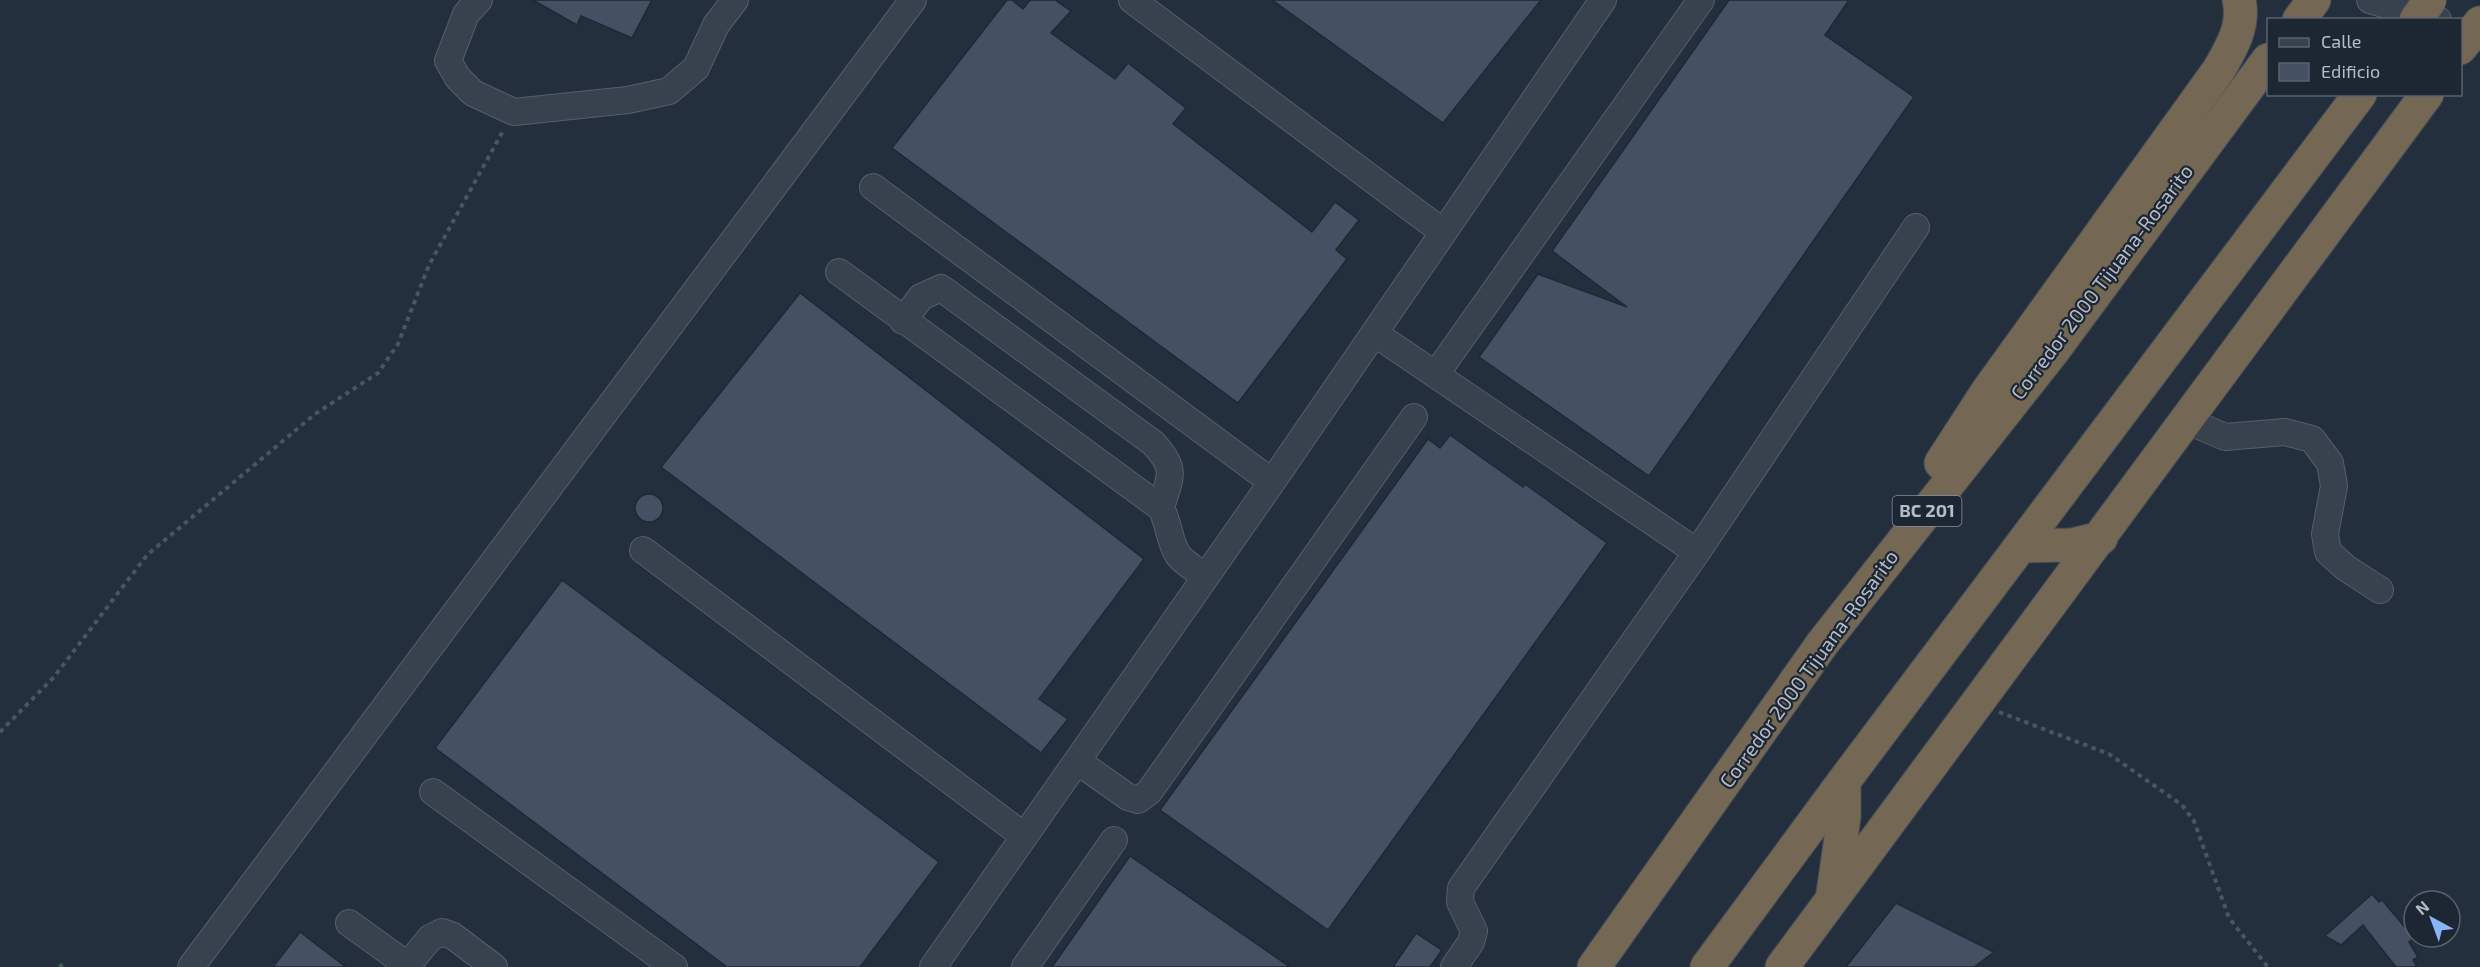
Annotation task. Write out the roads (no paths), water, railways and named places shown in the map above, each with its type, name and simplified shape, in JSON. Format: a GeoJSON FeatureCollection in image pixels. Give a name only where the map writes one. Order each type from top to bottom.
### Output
{"type":"FeatureCollection","features":[{"type":"Feature","properties":{"kind":"highway"},"geometry":{"type":"LineString","coordinates":[[1822,644],[1988,392],[2218,71],[2234,42],[2242,12],[2239,0]]}},
{"type":"Feature","properties":{"kind":"highway"},"geometry":{"type":"LineString","coordinates":[[2300,18],[2314,0]]}},
{"type":"Feature","properties":{"kind":"highway"},"geometry":{"type":"LineString","coordinates":[[2417,18],[2430,0]]}},
{"type":"Feature","properties":{"kind":"highway","name":"Corredor 2000 Tijuana-Rosarito"},"geometry":{"type":"LineString","coordinates":[[1594,967],[1822,644],[2053,351],[2267,61]]}},
{"type":"Feature","properties":{"kind":"highway"},"geometry":{"type":"LineString","coordinates":[[1707,967],[1844,780],[2358,96]]}},
{"type":"Feature","properties":{"kind":"highway"},"geometry":{"type":"LineString","coordinates":[[1782,967],[2188,421],[2426,96]]}},
{"type":"Feature","properties":{"kind":"highway"},"geometry":{"type":"LineString","coordinates":[[2021,546],[2072,544],[2101,538]]}},
{"type":"Feature","properties":{"kind":"highway"},"geometry":{"type":"LineString","coordinates":[[1832,898],[1843,826],[1844,780]]}},
{"type":"Feature","properties":{"kind":"street"},"geometry":{"type":"LineString","coordinates":[[479,0],[466,14],[448,61],[458,78],[473,93],[514,112],[628,100],[669,91],[696,68],[716,25],[735,0]]}},
{"type":"Feature","properties":{"kind":"street"},"geometry":{"type":"LineString","coordinates":[[191,967],[914,0]]}},
{"type":"Feature","properties":{"kind":"street"},"geometry":{"type":"LineString","coordinates":[[1132,0],[1443,232]]}},
{"type":"Feature","properties":{"kind":"street"},"geometry":{"type":"LineString","coordinates":[[933,967],[1272,482],[1603,0]]}},
{"type":"Feature","properties":{"kind":"street"},"geometry":{"type":"LineString","coordinates":[[1436,374],[1701,0]]}},
{"type":"Feature","properties":{"kind":"street"},"geometry":{"type":"LineString","coordinates":[[2370,0],[2431,18]]}},
{"type":"Feature","properties":{"kind":"street"},"geometry":{"type":"LineString","coordinates":[[873,187],[1272,482]]}},
{"type":"Feature","properties":{"kind":"street"},"geometry":{"type":"LineString","coordinates":[[1454,967],[1471,942],[1474,931],[1460,902],[1461,888],[1697,552],[1916,227]]}},
{"type":"Feature","properties":{"kind":"street"},"geometry":{"type":"LineString","coordinates":[[839,272],[1161,508],[1169,524],[1171,541],[1179,556],[1205,577]]}},
{"type":"Feature","properties":{"kind":"street"},"geometry":{"type":"LineString","coordinates":[[903,321],[921,297],[941,288],[976,312],[1160,451],[1168,460],[1171,474],[1161,508]]}},
{"type":"Feature","properties":{"kind":"street"},"geometry":{"type":"LineString","coordinates":[[1374,333],[1697,552]]}},
{"type":"Feature","properties":{"kind":"street"},"geometry":{"type":"LineString","coordinates":[[1077,761],[1128,797],[1138,800],[1149,792],[1414,417]]}},
{"type":"Feature","properties":{"kind":"street"},"geometry":{"type":"LineString","coordinates":[[2188,421],[2225,437],[2285,432],[2312,439],[2330,463],[2334,486],[2325,534],[2328,552],[2346,568],[2380,590]]}},
{"type":"Feature","properties":{"kind":"street"},"geometry":{"type":"LineString","coordinates":[[643,550],[1024,836]]}},
{"type":"Feature","properties":{"kind":"street"},"geometry":{"type":"LineString","coordinates":[[433,792],[669,966]]}},
{"type":"Feature","properties":{"kind":"street"},"geometry":{"type":"LineString","coordinates":[[1025,967],[1114,840]]}},
{"type":"Feature","properties":{"kind":"street"},"geometry":{"type":"LineString","coordinates":[[349,923],[409,966],[430,938],[442,932],[453,936],[494,967]]}}]}
